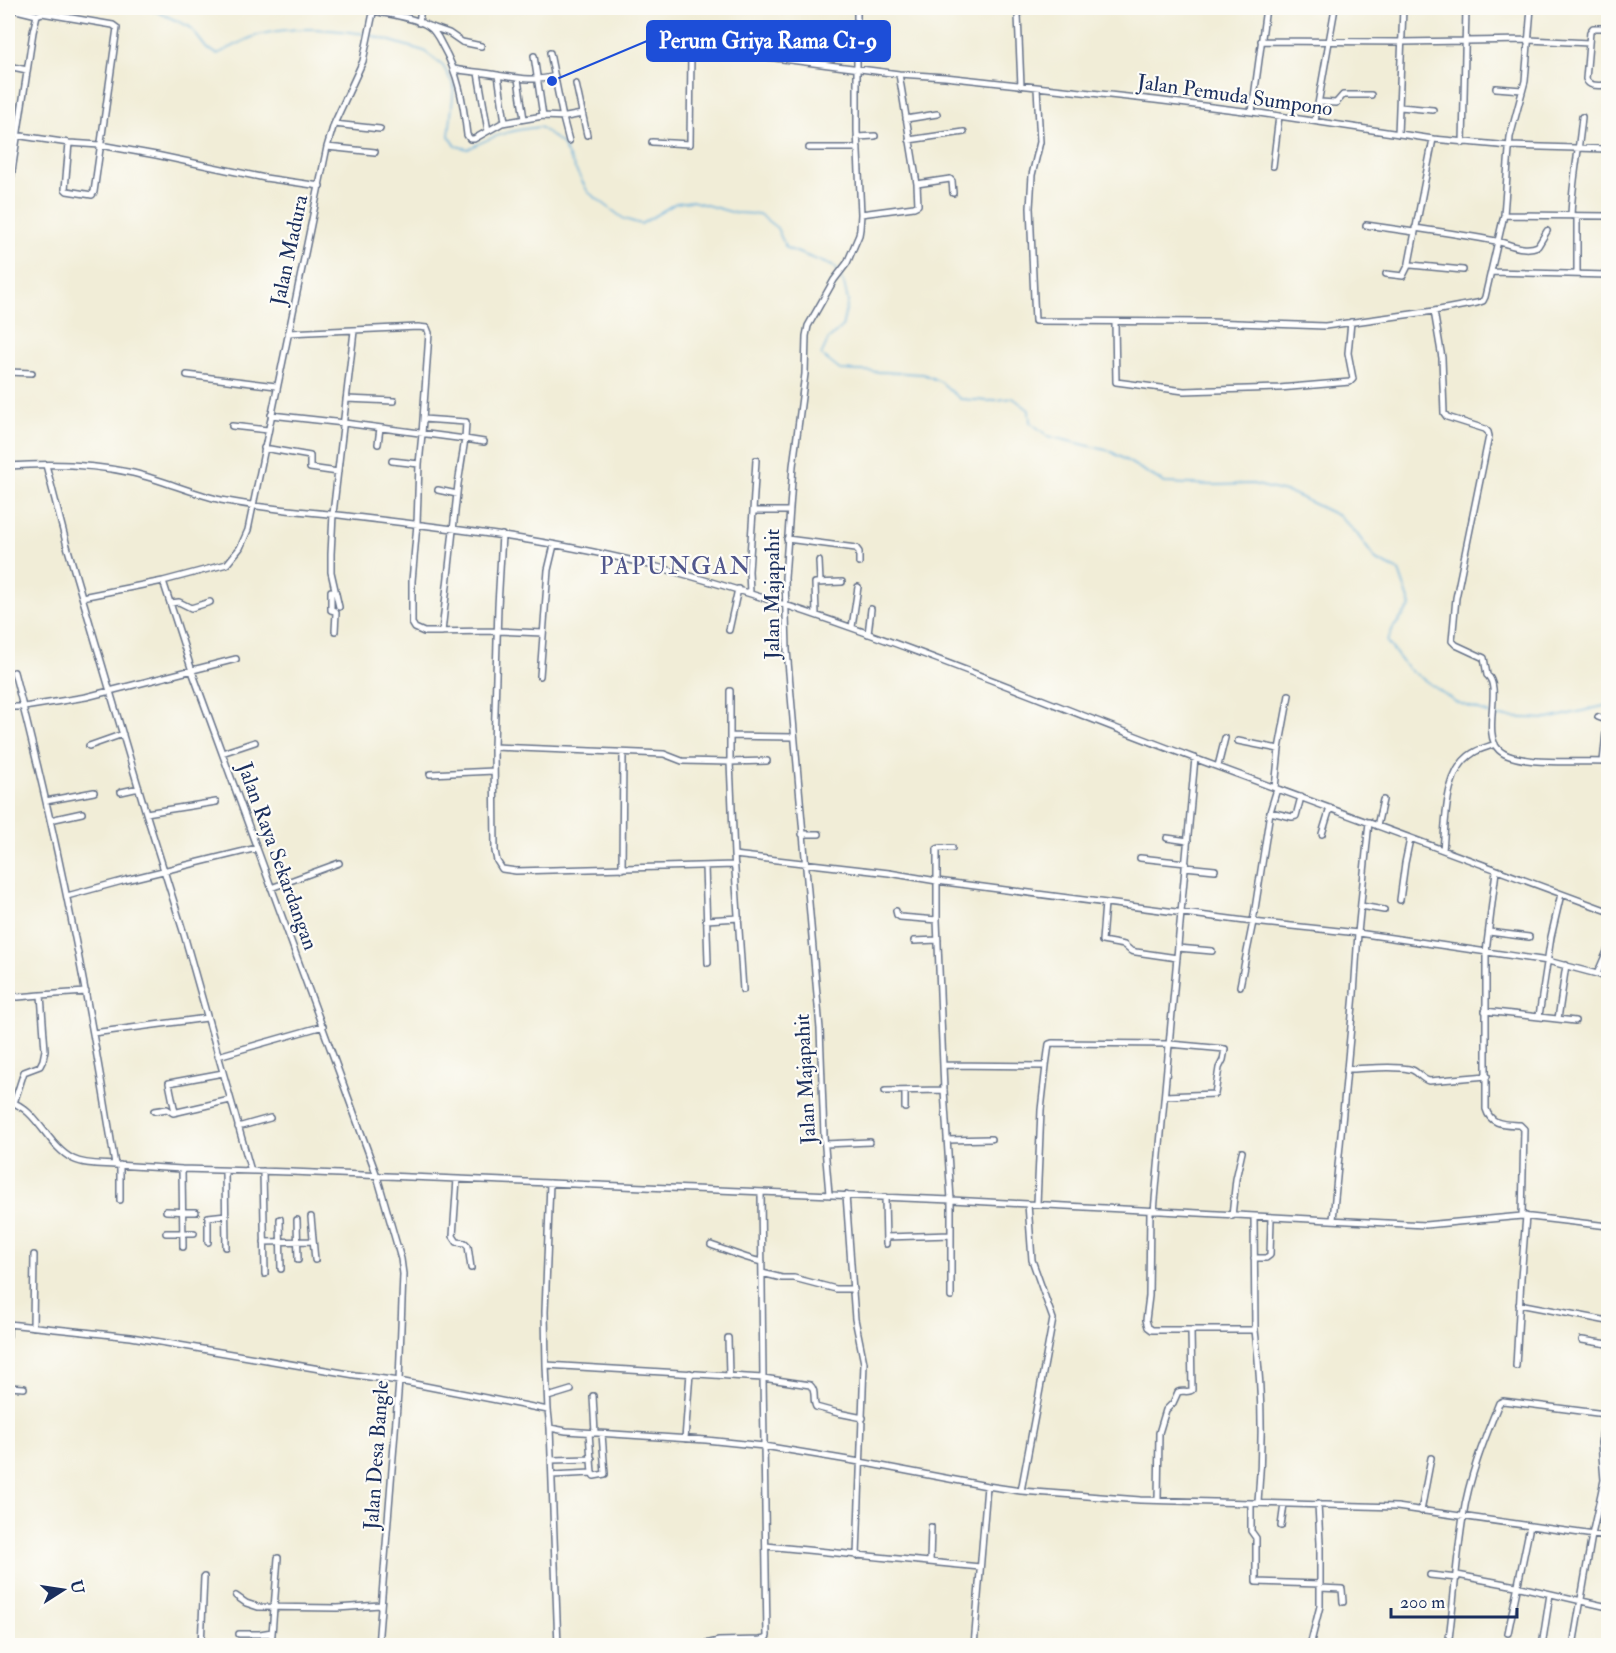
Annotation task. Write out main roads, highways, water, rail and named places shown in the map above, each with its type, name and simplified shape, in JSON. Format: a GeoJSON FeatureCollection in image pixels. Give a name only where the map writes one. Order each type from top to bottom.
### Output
{"type":"FeatureCollection","features":[{"type":"Feature","properties":{"kind":"waterway"},"geometry":{"type":"LineString","coordinates":[[149,8],[190,27],[207,49],[217,54],[255,36],[282,30],[324,30],[366,34]]}},
{"type":"Feature","properties":{"kind":"waterway"},"geometry":{"type":"LineString","coordinates":[[370,35],[424,51],[443,66],[454,86],[449,136],[456,146],[468,149],[503,134],[540,127],[561,143],[588,192],[624,219],[641,224],[676,203],[692,201],[735,213],[759,214],[777,228],[786,248],[835,267],[838,272]]}},
{"type":"Feature","properties":{"kind":"waterway"},"geometry":{"type":"LineString","coordinates":[[840,276],[848,301],[842,327],[828,340],[821,355],[840,370],[923,374],[941,382],[960,399],[989,401],[1013,398],[1029,410],[1030,422],[1048,436],[1110,451],[1165,483],[1253,484],[1293,494],[1341,517],[1376,560],[1399,571],[1411,606],[1393,628],[1387,642],[1407,668],[1456,702],[1490,714]]}},
{"type":"Feature","properties":{"kind":"waterway"},"geometry":{"type":"LineString","coordinates":[[1495,716],[1548,719],[1608,705]]}},
{"type":"Feature","properties":{"kind":"place","name":"Perum Griya Rama C1-9"},"geometry":{"type":"Point","coordinates":[552,81]}},
{"type":"Feature","properties":{"kind":"district","name":"PAPUNGAN"},"geometry":{"type":"Point","coordinates":[676,566]}}]}
